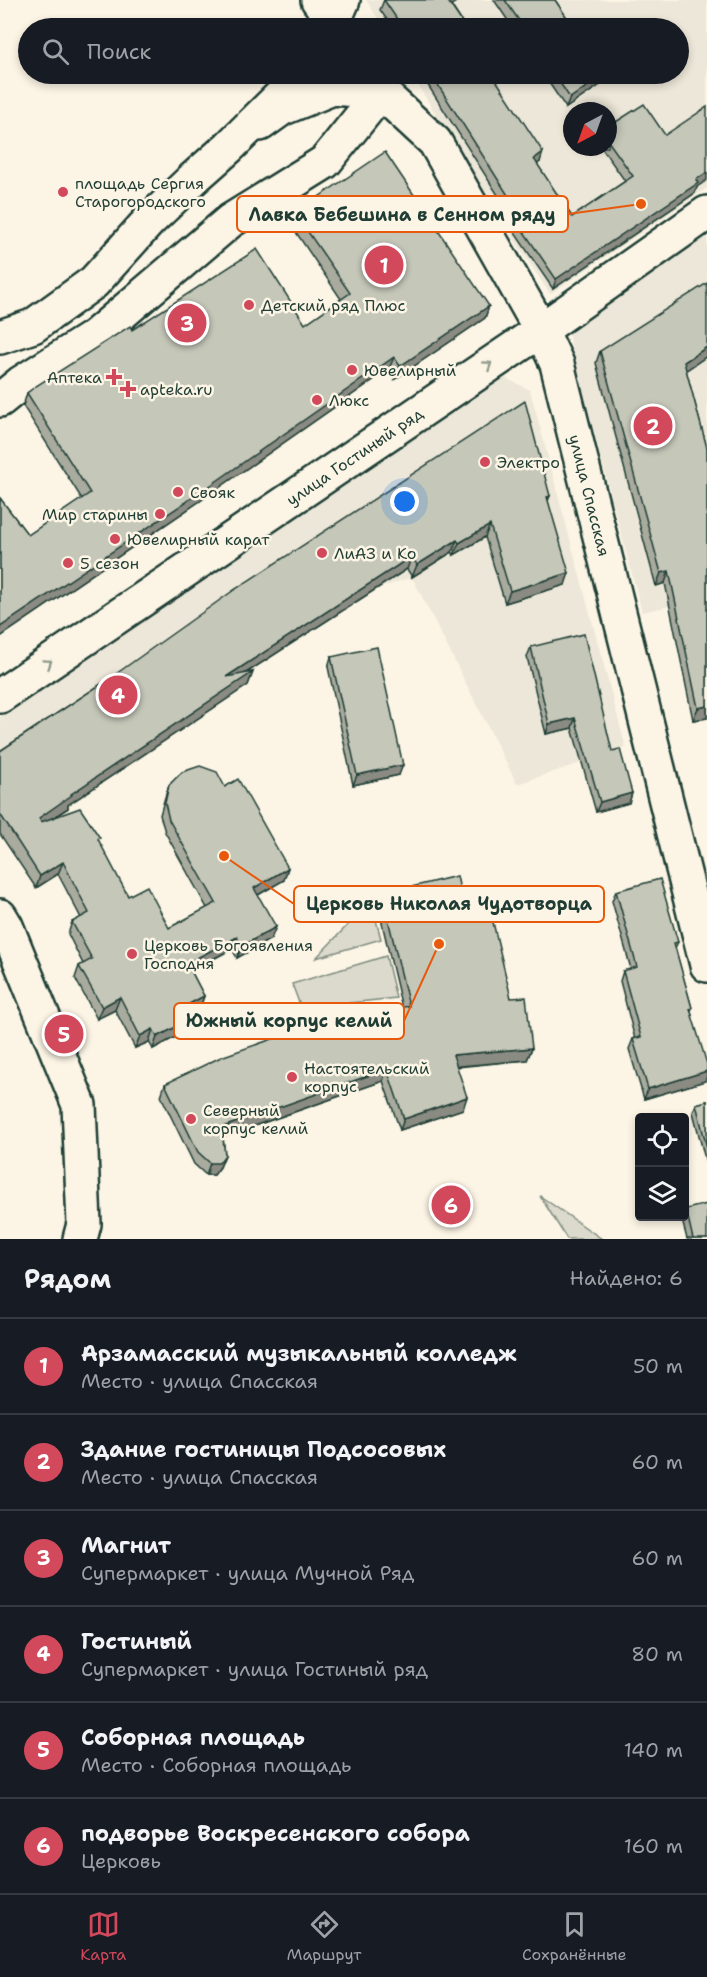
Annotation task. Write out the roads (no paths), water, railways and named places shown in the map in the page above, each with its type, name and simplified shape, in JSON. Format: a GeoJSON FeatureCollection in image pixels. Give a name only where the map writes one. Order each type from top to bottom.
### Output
{"type":"FeatureCollection","features":[{"type":"Feature","properties":{"kind":"street"},"geometry":{"type":"LineString","coordinates":[[0,337],[33,326],[94,282],[194,177],[229,147],[293,84]]}},
{"type":"Feature","properties":{"kind":"street"},"geometry":{"type":"LineString","coordinates":[[229,147],[281,109],[333,88],[367,84]]}},
{"type":"Feature","properties":{"kind":"street"},"geometry":{"type":"LineString","coordinates":[[0,400],[21,383],[95,336],[230,221],[325,162],[374,84]]}},
{"type":"Feature","properties":{"kind":"street","name":"улица Спасская"},"geometry":{"type":"LineString","coordinates":[[376,84],[435,142],[541,330],[557,364],[707,965]]}},
{"type":"Feature","properties":{"kind":"street","name":"улица Гостиный ряд"},"geometry":{"type":"LineString","coordinates":[[0,696],[541,330],[707,213]]}},
{"type":"Feature","properties":{"kind":"street"},"geometry":{"type":"LineString","coordinates":[[0,916],[79,1105],[84,1224],[80,1239]]}},
{"type":"Feature","properties":{"kind":"place","name":"площадь Сергия Старогородского"},"geometry":{"type":"Point","coordinates":[63,192]}},
{"type":"Feature","properties":{"kind":"place","name":"Лавка Бебешина в Сенном ряду"},"geometry":{"type":"Point","coordinates":[641,204]}},
{"type":"Feature","properties":{"kind":"place","name":"Арзамасский музыкальный колледж"},"geometry":{"type":"Point","coordinates":[384,265]}},
{"type":"Feature","properties":{"kind":"place","name":"Детский ряд Плюс"},"geometry":{"type":"Point","coordinates":[249,305]}},
{"type":"Feature","properties":{"kind":"place","name":"Магнит"},"geometry":{"type":"Point","coordinates":[187,323]}},
{"type":"Feature","properties":{"kind":"place","name":"Ювелирный"},"geometry":{"type":"Point","coordinates":[352,370]}},
{"type":"Feature","properties":{"kind":"place","name":"Аптека"},"geometry":{"type":"Point","coordinates":[114,377]}},
{"type":"Feature","properties":{"kind":"place","name":"apteka.ru"},"geometry":{"type":"Point","coordinates":[128,389]}},
{"type":"Feature","properties":{"kind":"place","name":"Люкс"},"geometry":{"type":"Point","coordinates":[317,400]}},
{"type":"Feature","properties":{"kind":"place","name":"Здание гостиницы Подсосовых"},"geometry":{"type":"Point","coordinates":[653,426]}},
{"type":"Feature","properties":{"kind":"place","name":"Электро"},"geometry":{"type":"Point","coordinates":[485,462]}},
{"type":"Feature","properties":{"kind":"place","name":"Свояк"},"geometry":{"type":"Point","coordinates":[178,492]}},
{"type":"Feature","properties":{"kind":"place","name":"Мир старины"},"geometry":{"type":"Point","coordinates":[160,514]}},
{"type":"Feature","properties":{"kind":"place","name":"Ювелирный карат"},"geometry":{"type":"Point","coordinates":[115,539]}},
{"type":"Feature","properties":{"kind":"place","name":"ЛиАЗ и Ко"},"geometry":{"type":"Point","coordinates":[322,553]}},
{"type":"Feature","properties":{"kind":"place","name":"5 сезон"},"geometry":{"type":"Point","coordinates":[68,563]}},
{"type":"Feature","properties":{"kind":"place","name":"Гостиный"},"geometry":{"type":"Point","coordinates":[118,695]}},
{"type":"Feature","properties":{"kind":"place","name":"Церковь Николая Чудотворца"},"geometry":{"type":"Point","coordinates":[224,856]}},
{"type":"Feature","properties":{"kind":"place","name":"Южный корпус келий"},"geometry":{"type":"Point","coordinates":[439,944]}},
{"type":"Feature","properties":{"kind":"place","name":"Церковь Богоявления Господня"},"geometry":{"type":"Point","coordinates":[132,954]}},
{"type":"Feature","properties":{"kind":"place","name":"Соборная площадь"},"geometry":{"type":"Point","coordinates":[64,1034]}},
{"type":"Feature","properties":{"kind":"place","name":"Настоятельский корпус"},"geometry":{"type":"Point","coordinates":[292,1077]}},
{"type":"Feature","properties":{"kind":"place","name":"Северный корпус келий"},"geometry":{"type":"Point","coordinates":[191,1119]}},
{"type":"Feature","properties":{"kind":"place","name":"подворье Воскресенского собора"},"geometry":{"type":"Point","coordinates":[451,1205]}}]}
